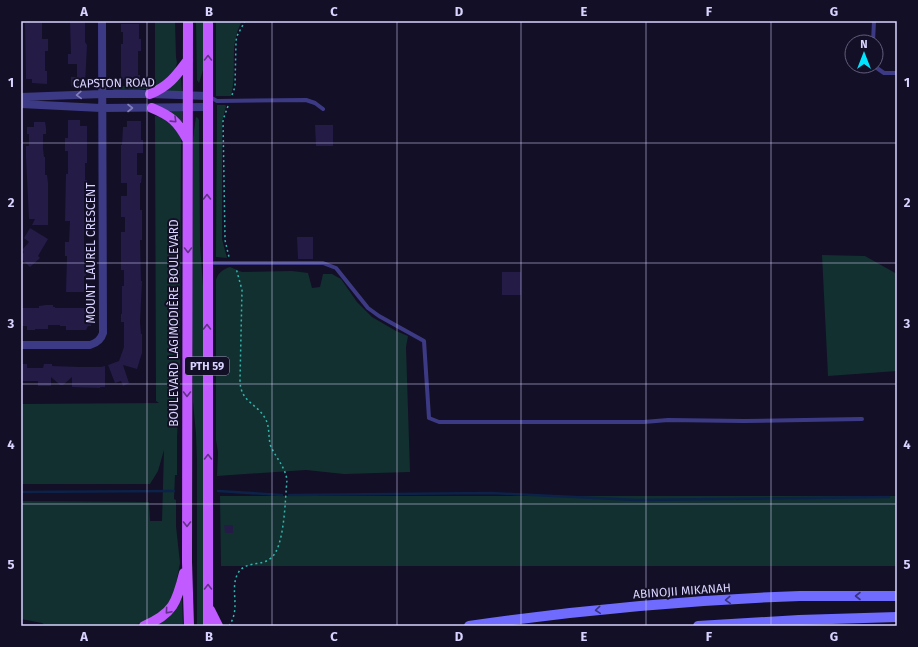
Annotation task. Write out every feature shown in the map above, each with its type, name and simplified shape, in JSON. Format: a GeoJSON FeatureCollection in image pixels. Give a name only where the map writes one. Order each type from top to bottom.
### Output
{"type":"FeatureCollection","features":[{"type":"Feature","properties":{"kind":"main road","name":"BOULEVARD LAGIMODIÈRE BOULEVARD"},"geometry":{"type":"LineString","coordinates":[[188,21],[187,562],[189,626]]}},
{"type":"Feature","properties":{"kind":"main road","name":"PTH 59"},"geometry":{"type":"LineString","coordinates":[[208,21],[212,98],[208,107],[208,626]]}},
{"type":"Feature","properties":{"kind":"main road"},"geometry":{"type":"LineString","coordinates":[[150,94],[167,85],[174,79],[188,60]]}},
{"type":"Feature","properties":{"kind":"main road"},"geometry":{"type":"LineString","coordinates":[[152,108],[167,114],[176,121],[188,140]]}},
{"type":"Feature","properties":{"kind":"main road"},"geometry":{"type":"LineString","coordinates":[[144,626],[167,614],[175,603],[187,562]]}},
{"type":"Feature","properties":{"kind":"main road"},"geometry":{"type":"LineString","coordinates":[[208,604],[218,626]]}},
{"type":"Feature","properties":{"kind":"street"},"geometry":{"type":"LineString","coordinates":[[101,108],[102,21]]}},
{"type":"Feature","properties":{"kind":"street","name":"CAPSTON ROAD"},"geometry":{"type":"LineString","coordinates":[[21,97],[150,94],[188,95],[212,98]]}},
{"type":"Feature","properties":{"kind":"street","name":"CAPSTON ROAD"},"geometry":{"type":"LineString","coordinates":[[21,104],[101,108],[208,107]]}},
{"type":"Feature","properties":{"kind":"street","name":"MOUNT LAUREL CRESCENT"},"geometry":{"type":"LineString","coordinates":[[21,345],[97,344],[103,333],[101,108]]}},
{"type":"Feature","properties":{"kind":"street","name":"ABINOJII MIKANAH"},"geometry":{"type":"LineString","coordinates":[[469,626],[588,611],[686,603],[800,596],[897,596]]}},
{"type":"Feature","properties":{"kind":"street"},"geometry":{"type":"LineString","coordinates":[[698,626],[799,620],[896,618]]}},
{"type":"Feature","properties":{"kind":"lane"},"geometry":{"type":"LineString","coordinates":[[873,34],[874,21]]}},
{"type":"Feature","properties":{"kind":"lane"},"geometry":{"type":"LineString","coordinates":[[884,73],[897,73]]}},
{"type":"Feature","properties":{"kind":"lane"},"geometry":{"type":"LineString","coordinates":[[212,98],[306,100],[315,103],[323,109]]}},
{"type":"Feature","properties":{"kind":"lane"},"geometry":{"type":"LineString","coordinates":[[207,263],[323,263],[336,268],[368,308],[379,316],[424,341],[429,418],[440,422],[644,422],[668,420],[744,421],[862,419]]}},
{"type":"Feature","properties":{"kind":"path"},"geometry":{"type":"LineString","coordinates":[[229,626],[234,616],[235,585],[237,576],[246,566],[265,561],[275,554],[281,537],[286,486]]}},
{"type":"Feature","properties":{"kind":"green space"},"geometry":{"type":"Polygon","coordinates":[[[155,21],[175,21],[177,63],[175,69],[161,84],[151,88],[139,90],[114,90],[108,86],[155,86],[155,21]]]}},
{"type":"Feature","properties":{"kind":"green space"},"geometry":{"type":"Polygon","coordinates":[[[196,21],[203,21],[203,70],[199,83],[197,80],[196,21]]]}},
{"type":"Feature","properties":{"kind":"green space"},"geometry":{"type":"Polygon","coordinates":[[[216,21],[242,21],[235,40],[234,77],[231,96],[216,96],[216,21]]]}},
{"type":"Feature","properties":{"kind":"green space"},"geometry":{"type":"Polygon","coordinates":[[[181,77],[182,91],[164,91],[181,77]]]}},
{"type":"Feature","properties":{"kind":"green space"},"geometry":{"type":"Polygon","coordinates":[[[217,105],[226,106],[222,123],[222,239],[227,258],[216,257],[217,105]]]}},
{"type":"Feature","properties":{"kind":"green space"},"geometry":{"type":"Polygon","coordinates":[[[182,111],[182,123],[170,112],[182,111]]]}},
{"type":"Feature","properties":{"kind":"green space"},"geometry":{"type":"Polygon","coordinates":[[[155,116],[163,118],[171,124],[177,130],[181,138],[180,380],[177,475],[175,475],[174,499],[176,500],[176,526],[180,563],[174,595],[162,613],[144,622],[131,626],[46,626],[42,623],[21,619],[21,501],[149,502],[150,521],[162,521],[164,450],[158,471],[150,484],[21,484],[21,404],[159,403],[156,401],[155,116]]]}},
{"type":"Feature","properties":{"kind":"green space"},"geometry":{"type":"Polygon","coordinates":[[[196,117],[199,120],[200,245],[204,299],[203,626],[197,626],[197,460],[193,402],[193,138],[196,117]]]}},
{"type":"Feature","properties":{"kind":"green space"},"geometry":{"type":"Polygon","coordinates":[[[822,255],[865,256],[897,274],[897,371],[828,376],[822,255]]]}},
{"type":"Feature","properties":{"kind":"green space"},"geometry":{"type":"Polygon","coordinates":[[[230,267],[242,272],[292,271],[308,273],[312,288],[320,287],[323,274],[332,274],[341,279],[357,302],[372,317],[408,336],[406,347],[410,472],[344,474],[306,470],[217,476],[216,280],[221,272],[230,267]]]}},
{"type":"Feature","properties":{"kind":"green space"},"geometry":{"type":"Polygon","coordinates":[[[220,496],[897,496],[897,566],[221,566],[220,496]]]}},
{"type":"Feature","properties":{"kind":"green space"},"geometry":{"type":"Polygon","coordinates":[[[182,598],[183,626],[153,626],[180,600],[182,598]]]}},
{"type":"Feature","properties":{"kind":"building"},"geometry":{"type":"Polygon","coordinates":[[[70,22],[85,22],[85,42],[87,45],[85,85],[71,86],[71,77],[77,77],[77,64],[68,64],[68,54],[71,54],[70,22]]]}},
{"type":"Feature","properties":{"kind":"building"},"geometry":{"type":"Polygon","coordinates":[[[25,23],[42,23],[42,39],[48,39],[48,51],[45,51],[45,71],[47,71],[47,84],[32,83],[32,79],[26,79],[25,23]]]}},
{"type":"Feature","properties":{"kind":"building"},"geometry":{"type":"Polygon","coordinates":[[[121,24],[139,24],[141,51],[138,51],[138,75],[140,75],[140,84],[126,84],[125,79],[121,79],[121,44],[123,44],[123,32],[121,32],[121,24]]]}},
{"type":"Feature","properties":{"kind":"building"},"geometry":{"type":"Polygon","coordinates":[[[68,120],[80,120],[80,126],[87,126],[87,163],[85,163],[85,180],[87,180],[87,198],[84,198],[84,212],[87,213],[87,233],[84,233],[84,249],[87,249],[88,273],[84,277],[84,285],[87,285],[87,292],[66,292],[67,256],[65,256],[65,242],[69,242],[70,221],[65,221],[68,151],[65,151],[65,138],[68,138],[68,120]]]}},
{"type":"Feature","properties":{"kind":"building"},"geometry":{"type":"Polygon","coordinates":[[[127,121],[141,121],[141,140],[143,140],[143,153],[137,153],[137,175],[142,175],[140,183],[140,210],[142,210],[142,240],[140,240],[142,281],[140,322],[142,334],[142,353],[137,369],[123,365],[129,383],[123,386],[121,381],[115,383],[108,365],[119,361],[124,347],[124,322],[121,322],[124,270],[121,270],[121,232],[125,232],[125,217],[121,217],[121,196],[127,196],[127,183],[121,183],[121,145],[123,127],[127,127],[127,121]]]}},
{"type":"Feature","properties":{"kind":"building"},"geometry":{"type":"Polygon","coordinates":[[[34,122],[45,122],[46,128],[46,134],[43,134],[43,148],[45,157],[45,175],[47,175],[48,183],[48,225],[32,225],[35,219],[29,219],[26,146],[29,146],[29,134],[27,134],[27,127],[34,127],[34,122]]]}},
{"type":"Feature","properties":{"kind":"building"},"geometry":{"type":"Polygon","coordinates":[[[315,125],[333,125],[333,146],[316,146],[315,125]]]}},
{"type":"Feature","properties":{"kind":"building"},"geometry":{"type":"Polygon","coordinates":[[[30,228],[48,239],[38,256],[40,258],[30,267],[21,259],[21,255],[24,252],[22,250],[29,242],[24,238],[30,228]]]}},
{"type":"Feature","properties":{"kind":"building"},"geometry":{"type":"Polygon","coordinates":[[[297,237],[313,237],[313,259],[298,259],[297,237]]]}},
{"type":"Feature","properties":{"kind":"building"},"geometry":{"type":"Polygon","coordinates":[[[502,272],[521,272],[521,295],[502,295],[502,272]]]}},
{"type":"Feature","properties":{"kind":"building"},"geometry":{"type":"Polygon","coordinates":[[[53,305],[55,308],[91,308],[91,326],[88,326],[86,330],[66,330],[66,326],[48,325],[48,329],[27,330],[27,326],[21,326],[21,308],[39,308],[39,306],[53,305]]]}},
{"type":"Feature","properties":{"kind":"building"},"geometry":{"type":"Polygon","coordinates":[[[21,364],[27,364],[27,368],[43,368],[44,364],[52,364],[52,366],[80,367],[105,366],[105,387],[72,387],[72,377],[63,385],[60,385],[51,377],[51,386],[38,386],[38,381],[21,381],[21,364]]]}},
{"type":"Feature","properties":{"kind":"building"},"geometry":{"type":"Polygon","coordinates":[[[224,525],[233,525],[233,533],[225,533],[224,525]]]}},
{"type":"Feature","properties":{"kind":"waterway"},"geometry":{"type":"LineString","coordinates":[[21,492],[174,491]]}},
{"type":"Feature","properties":{"kind":"waterway"},"geometry":{"type":"LineString","coordinates":[[218,491],[282,495]]}},
{"type":"Feature","properties":{"kind":"waterway"},"geometry":{"type":"LineString","coordinates":[[289,495],[491,493],[636,500],[889,497]]}}]}
